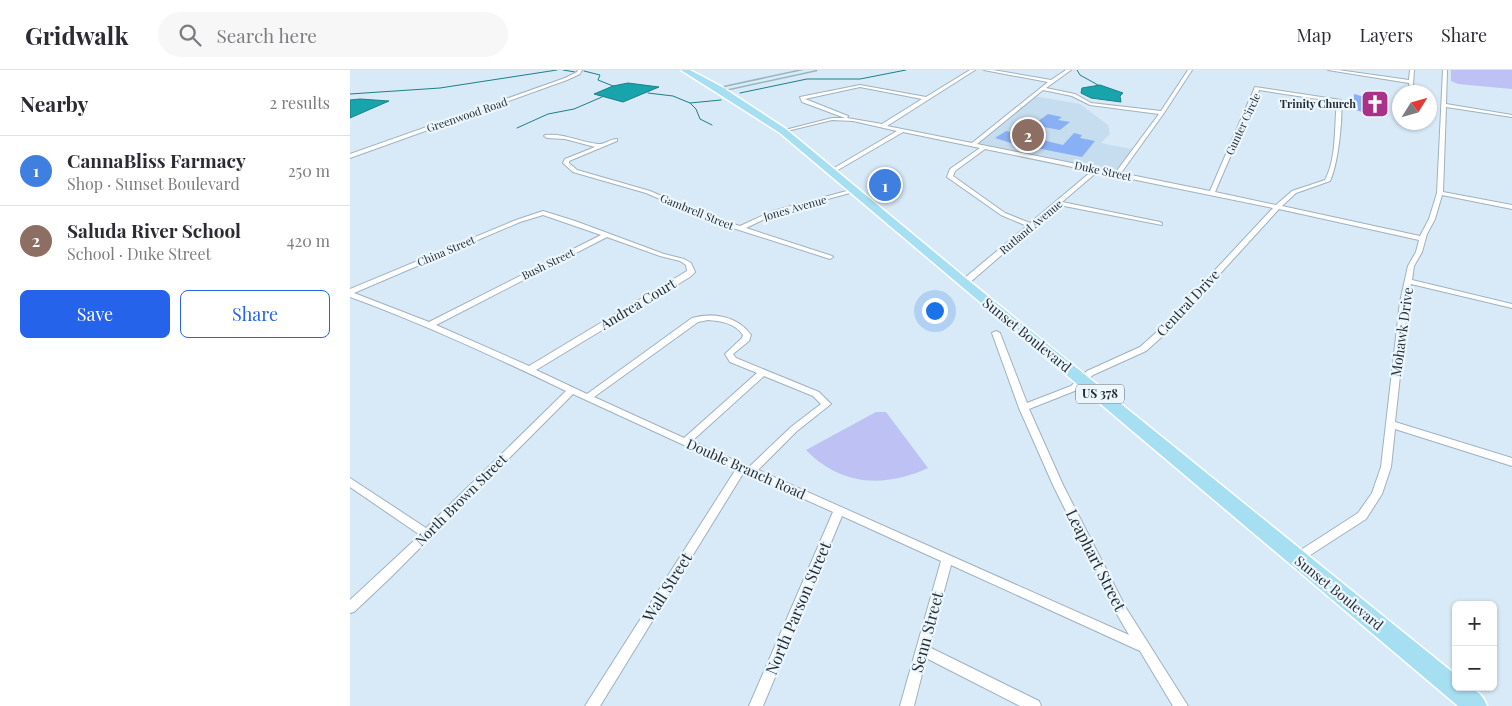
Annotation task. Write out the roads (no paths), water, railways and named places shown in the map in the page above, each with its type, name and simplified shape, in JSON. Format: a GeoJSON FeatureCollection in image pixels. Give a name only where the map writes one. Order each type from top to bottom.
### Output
{"type":"FeatureCollection","features":[{"type":"Feature","properties":{"kind":"main road","name":"Sunset Boulevard"},"geometry":{"type":"LineString","coordinates":[[687,70],[783,131],[854,192],[1476,706]]}},
{"type":"Feature","properties":{"kind":"street","name":"Greenwood Road"},"geometry":{"type":"LineString","coordinates":[[350,156],[566,80],[579,74],[580,70]]}},
{"type":"Feature","properties":{"kind":"street"},"geometry":{"type":"LineString","coordinates":[[717,88],[802,70]]}},
{"type":"Feature","properties":{"kind":"street"},"geometry":{"type":"LineString","coordinates":[[717,88],[813,70]]}},
{"type":"Feature","properties":{"kind":"street"},"geometry":{"type":"LineString","coordinates":[[986,70],[1052,81]]}},
{"type":"Feature","properties":{"kind":"street"},"geometry":{"type":"LineString","coordinates":[[974,144],[1052,81],[1069,70]]}},
{"type":"Feature","properties":{"kind":"street"},"geometry":{"type":"LineString","coordinates":[[1094,70],[1106,70]]}},
{"type":"Feature","properties":{"kind":"street"},"geometry":{"type":"LineString","coordinates":[[1118,174],[1190,70]]}},
{"type":"Feature","properties":{"kind":"street"},"geometry":{"type":"LineString","coordinates":[[1330,70],[1362,72],[1411,83],[1412,70]]}},
{"type":"Feature","properties":{"kind":"street","name":"Mohawk Drive"},"geometry":{"type":"LineString","coordinates":[[1297,558],[1362,516],[1370,507],[1377,494],[1386,467],[1404,302],[1411,266],[1435,212],[1440,193],[1445,70]]}},
{"type":"Feature","properties":{"kind":"street"},"geometry":{"type":"LineString","coordinates":[[883,126],[970,72]]}},
{"type":"Feature","properties":{"kind":"street"},"geometry":{"type":"LineString","coordinates":[[852,120],[804,102],[802,98],[860,86],[927,99]]}},
{"type":"Feature","properties":{"kind":"street","name":"Gunter Circle"},"geometry":{"type":"LineString","coordinates":[[1212,194],[1257,88],[1338,101],[1336,141],[1330,177],[1322,183],[1294,192],[1284,200],[1279,208]]}},
{"type":"Feature","properties":{"kind":"street"},"geometry":{"type":"LineString","coordinates":[[1043,89],[1073,95],[1090,104],[1162,113]]}},
{"type":"Feature","properties":{"kind":"street"},"geometry":{"type":"LineString","coordinates":[[1444,105],[1512,116]]}},
{"type":"Feature","properties":{"kind":"street","name":"Duke Street"},"geometry":{"type":"LineString","coordinates":[[783,131],[832,119],[852,120],[1408,234],[1423,239]]}},
{"type":"Feature","properties":{"kind":"street"},"geometry":{"type":"LineString","coordinates":[[832,172],[902,130]]}},
{"type":"Feature","properties":{"kind":"street"},"geometry":{"type":"LineString","coordinates":[[547,136],[565,137],[600,146],[615,140]]}},
{"type":"Feature","properties":{"kind":"street","name":"Gambrell Street"},"geometry":{"type":"LineString","coordinates":[[600,146],[566,162],[575,171],[648,192],[697,214],[830,257]]}},
{"type":"Feature","properties":{"kind":"street"},"geometry":{"type":"LineString","coordinates":[[984,146],[952,170],[950,176],[1003,214],[1032,226]]}},
{"type":"Feature","properties":{"kind":"street","name":"Rutland Avenue"},"geometry":{"type":"LineString","coordinates":[[964,283],[1096,170]]}},
{"type":"Feature","properties":{"kind":"street","name":"Jones Avenue"},"geometry":{"type":"LineString","coordinates":[[739,229],[775,212],[854,192]]}},
{"type":"Feature","properties":{"kind":"street"},"geometry":{"type":"LineString","coordinates":[[1440,193],[1512,207]]}},
{"type":"Feature","properties":{"kind":"street"},"geometry":{"type":"LineString","coordinates":[[1059,203],[1160,224]]}},
{"type":"Feature","properties":{"kind":"street","name":"Central Drive"},"geometry":{"type":"LineString","coordinates":[[1082,380],[1090,373],[1143,349],[1162,332],[1279,208]]}},
{"type":"Feature","properties":{"kind":"street","name":"China Street"},"geometry":{"type":"LineString","coordinates":[[350,293],[518,221],[543,213],[607,234]]}},
{"type":"Feature","properties":{"kind":"street","name":"Bush Street"},"geometry":{"type":"LineString","coordinates":[[430,325],[607,234]]}},
{"type":"Feature","properties":{"kind":"street","name":"Andrea Court"},"geometry":{"type":"LineString","coordinates":[[529,370],[691,272],[689,264],[682,260],[662,256],[607,234]]}},
{"type":"Feature","properties":{"kind":"street"},"geometry":{"type":"LineString","coordinates":[[1409,281],[1512,306]]}},
{"type":"Feature","properties":{"kind":"street","name":"Double Branch Road"},"geometry":{"type":"LineString","coordinates":[[350,293],[430,325],[571,391],[1142,646]]}},
{"type":"Feature","properties":{"kind":"street"},"geometry":{"type":"LineString","coordinates":[[587,398],[701,317],[717,318],[745,331],[747,335],[746,339],[729,354],[733,360],[763,372],[685,442]]}},
{"type":"Feature","properties":{"kind":"street","name":"Leaphart Street"},"geometry":{"type":"LineString","coordinates":[[996,333],[1024,408],[1058,485],[1122,612],[1179,705]]}},
{"type":"Feature","properties":{"kind":"street","name":"Wall Street"},"geometry":{"type":"LineString","coordinates":[[592,706],[746,469],[827,404],[816,394],[763,372]]}},
{"type":"Feature","properties":{"kind":"street"},"geometry":{"type":"LineString","coordinates":[[1024,408],[1074,388],[1082,380]]}},
{"type":"Feature","properties":{"kind":"street","name":"North Brown Street"},"geometry":{"type":"LineString","coordinates":[[350,608],[571,391]]}},
{"type":"Feature","properties":{"kind":"street"},"geometry":{"type":"LineString","coordinates":[[1390,424],[1512,462]]}},
{"type":"Feature","properties":{"kind":"street"},"geometry":{"type":"LineString","coordinates":[[350,482],[427,534]]}},
{"type":"Feature","properties":{"kind":"street","name":"North Parson Street"},"geometry":{"type":"LineString","coordinates":[[756,706],[840,510]]}},
{"type":"Feature","properties":{"kind":"street","name":"Senn Street"},"geometry":{"type":"LineString","coordinates":[[907,706],[947,558]]}},
{"type":"Feature","properties":{"kind":"street"},"geometry":{"type":"LineString","coordinates":[[922,650],[1034,706]]}},
{"type":"Feature","properties":{"kind":"waterway"},"geometry":{"type":"LineString","coordinates":[[350,94],[440,88],[557,70]]}},
{"type":"Feature","properties":{"kind":"waterway"},"geometry":{"type":"LineString","coordinates":[[563,70],[575,72]]}},
{"type":"Feature","properties":{"kind":"waterway"},"geometry":{"type":"LineString","coordinates":[[740,93],[807,79],[860,79],[906,70]]}},
{"type":"Feature","properties":{"kind":"waterway"},"geometry":{"type":"LineString","coordinates":[[1077,70],[1080,75],[1098,85]]}},
{"type":"Feature","properties":{"kind":"waterway"},"geometry":{"type":"LineString","coordinates":[[584,71],[600,75],[598,80],[613,86]]}},
{"type":"Feature","properties":{"kind":"waterway"},"geometry":{"type":"LineString","coordinates":[[648,93],[673,96],[690,103]]}},
{"type":"Feature","properties":{"kind":"waterway"},"geometry":{"type":"LineString","coordinates":[[517,128],[548,114],[574,109],[602,97]]}},
{"type":"Feature","properties":{"kind":"waterway"},"geometry":{"type":"LineString","coordinates":[[690,103],[721,100]]}},
{"type":"Feature","properties":{"kind":"waterway"},"geometry":{"type":"LineString","coordinates":[[690,103],[696,109],[700,119],[712,125]]}},
{"type":"Feature","properties":{"kind":"place","name":"Trinity Church"},"geometry":{"type":"Point","coordinates":[1375,104]}},
{"type":"Feature","properties":{"kind":"place","name":"Saluda River School"},"geometry":{"type":"Point","coordinates":[1028,135]}},
{"type":"Feature","properties":{"kind":"place","name":"CannaBliss Farmacy"},"geometry":{"type":"Point","coordinates":[885,185]}}]}
